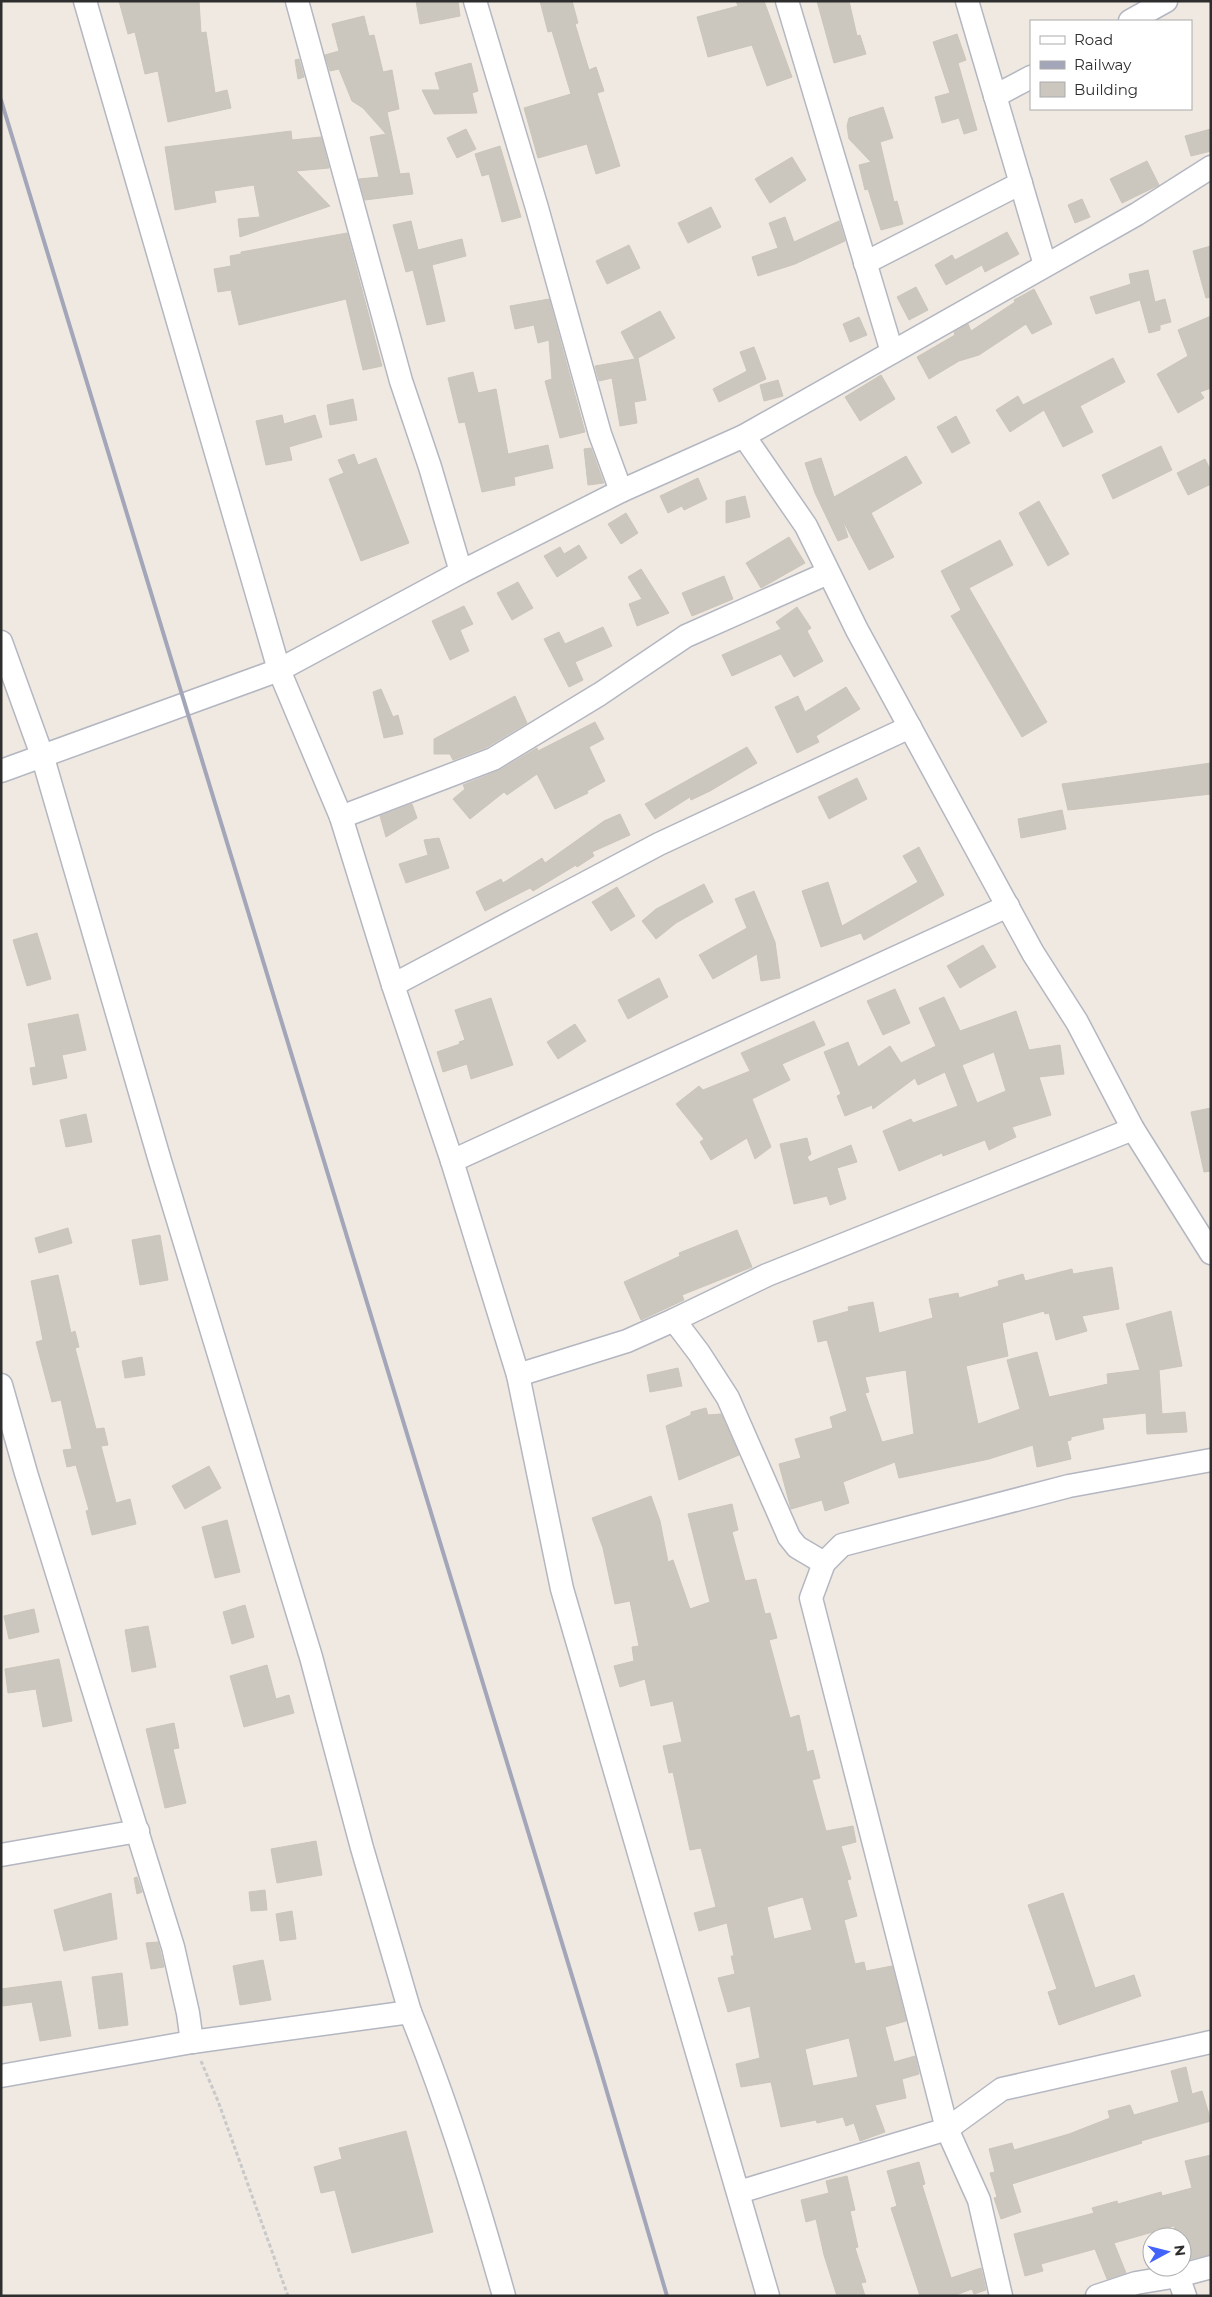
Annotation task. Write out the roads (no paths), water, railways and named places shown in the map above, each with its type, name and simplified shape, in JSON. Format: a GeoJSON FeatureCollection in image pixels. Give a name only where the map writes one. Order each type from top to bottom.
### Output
{"type":"FeatureCollection","features":[{"type":"Feature","properties":{"kind":"street"},"geometry":{"type":"LineString","coordinates":[[85,1],[279,670],[341,817],[392,986],[452,1162],[518,1375],[562,1589],[768,2296]]}},
{"type":"Feature","properties":{"kind":"street"},"geometry":{"type":"LineString","coordinates":[[297,1],[401,381],[430,467],[461,572]]}},
{"type":"Feature","properties":{"kind":"street"},"geometry":{"type":"LineString","coordinates":[[475,1],[537,208],[600,434],[621,491]]}},
{"type":"Feature","properties":{"kind":"street"},"geometry":{"type":"LineString","coordinates":[[787,1],[892,352]]}},
{"type":"Feature","properties":{"kind":"street"},"geometry":{"type":"LineString","coordinates":[[967,1],[1045,265]]}},
{"type":"Feature","properties":{"kind":"street"},"geometry":{"type":"LineString","coordinates":[[1132,20],[1166,1]]}},
{"type":"Feature","properties":{"kind":"street"},"geometry":{"type":"LineString","coordinates":[[996,96],[1030,78]]}},
{"type":"Feature","properties":{"kind":"street"},"geometry":{"type":"LineString","coordinates":[[1,771],[43,758],[279,670],[461,572],[621,491],[744,436],[1137,214],[1211,167]]}},
{"type":"Feature","properties":{"kind":"street"},"geometry":{"type":"LineString","coordinates":[[865,263],[1021,183]]}},
{"type":"Feature","properties":{"kind":"street"},"geometry":{"type":"LineString","coordinates":[[744,436],[806,526],[828,573],[1033,953],[1077,1022],[1133,1129],[1211,1251]]}},
{"type":"Feature","properties":{"kind":"street"},"geometry":{"type":"LineString","coordinates":[[341,817],[493,759],[600,694],[686,636],[828,573]]}},
{"type":"Feature","properties":{"kind":"street"},"geometry":{"type":"LineString","coordinates":[[1,642],[43,758],[160,1160],[311,1657],[362,1848],[410,2012],[435,2072],[474,2188],[504,2296]]}},
{"type":"Feature","properties":{"kind":"street"},"geometry":{"type":"LineString","coordinates":[[392,986],[660,844],[910,727]]}},
{"type":"Feature","properties":{"kind":"street"},"geometry":{"type":"LineString","coordinates":[[452,1162],[1008,906]]}},
{"type":"Feature","properties":{"kind":"street"},"geometry":{"type":"LineString","coordinates":[[518,1375],[627,1341],[767,1274],[1133,1129]]}},
{"type":"Feature","properties":{"kind":"street"},"geometry":{"type":"LineString","coordinates":[[674,1320],[728,1398],[789,1537],[797,1547],[824,1563]]}},
{"type":"Feature","properties":{"kind":"street"},"geometry":{"type":"LineString","coordinates":[[1,1385],[26,1473],[138,1831],[172,1947],[192,2042]]}},
{"type":"Feature","properties":{"kind":"street"},"geometry":{"type":"LineString","coordinates":[[1001,2296],[979,2200],[947,2129],[811,1598],[824,1563],[842,1545],[1069,1486],[1211,1460]]}},
{"type":"Feature","properties":{"kind":"street"},"geometry":{"type":"LineString","coordinates":[[1,1855],[138,1831]]}},
{"type":"Feature","properties":{"kind":"street"},"geometry":{"type":"LineString","coordinates":[[1,2076],[192,2042],[410,2012]]}},
{"type":"Feature","properties":{"kind":"street"},"geometry":{"type":"LineString","coordinates":[[739,2192],[947,2129],[1002,2089],[1211,2042]]}},
{"type":"Feature","properties":{"kind":"street"},"geometry":{"type":"LineString","coordinates":[[1097,2296],[1136,2282],[1182,2286],[1211,2267]]}},
{"type":"Feature","properties":{"kind":"railway"},"geometry":{"type":"LineString","coordinates":[[1,100],[597,2058],[667,2296]]}}]}
